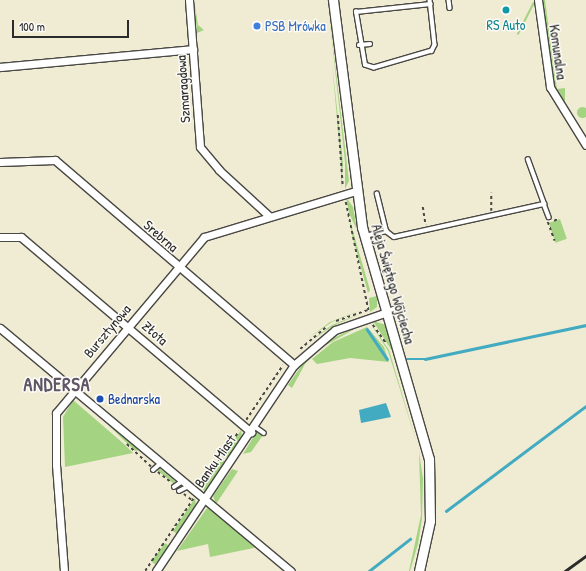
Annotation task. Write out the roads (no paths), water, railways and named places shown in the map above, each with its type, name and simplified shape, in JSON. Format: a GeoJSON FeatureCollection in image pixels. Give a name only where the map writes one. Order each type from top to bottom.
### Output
{"type":"FeatureCollection","features":[{"type":"Feature","properties":{"kind":"street","name":"Szmaragdowa"},"geometry":{"type":"LineString","coordinates":[[189,0],[200,147],[219,170],[268,215]]}},
{"type":"Feature","properties":{"kind":"street","name":"Aleja Świętego Wojciecha"},"geometry":{"type":"LineString","coordinates":[[333,0],[355,191],[364,236],[423,430],[431,476],[430,526],[419,571]]}},
{"type":"Feature","properties":{"kind":"street","name":"Komunalna"},"geometry":{"type":"LineString","coordinates":[[538,0],[550,87],[586,145]]}},
{"type":"Feature","properties":{"kind":"street"},"geometry":{"type":"LineString","coordinates":[[0,67],[193,49]]}},
{"type":"Feature","properties":{"kind":"street","name":"Srebrna"},"geometry":{"type":"LineString","coordinates":[[0,162],[55,160],[177,268],[294,366]]}},
{"type":"Feature","properties":{"kind":"street"},"geometry":{"type":"LineString","coordinates":[[268,215],[355,191]]}},
{"type":"Feature","properties":{"kind":"street","name":"Bursztynowa"},"geometry":{"type":"LineString","coordinates":[[64,571],[56,466],[56,413],[204,237],[268,215]]}},
{"type":"Feature","properties":{"kind":"street","name":"Złota"},"geometry":{"type":"LineString","coordinates":[[0,237],[21,237],[242,426],[253,429]]}},
{"type":"Feature","properties":{"kind":"street","name":"Banku Miast"},"geometry":{"type":"LineString","coordinates":[[156,571],[203,499],[253,429],[294,366],[335,330],[399,308]]}},
{"type":"Feature","properties":{"kind":"street"},"geometry":{"type":"LineString","coordinates":[[0,328],[291,571]]}},
{"type":"Feature","properties":{"kind":"lane"},"geometry":{"type":"LineString","coordinates":[[449,0],[450,8]]}},
{"type":"Feature","properties":{"kind":"lane"},"geometry":{"type":"LineString","coordinates":[[430,2],[435,45],[432,51],[374,68],[365,65],[359,45],[356,12],[430,2]]}},
{"type":"Feature","properties":{"kind":"lane"},"geometry":{"type":"LineString","coordinates":[[359,45],[370,44]]}},
{"type":"Feature","properties":{"kind":"lane"},"geometry":{"type":"LineString","coordinates":[[528,160],[549,217]]}},
{"type":"Feature","properties":{"kind":"lane"},"geometry":{"type":"LineString","coordinates":[[378,194],[386,231],[394,237],[544,204]]}},
{"type":"Feature","properties":{"kind":"lane"},"geometry":{"type":"LineString","coordinates":[[364,236],[386,231]]}},
{"type":"Feature","properties":{"kind":"lane"},"geometry":{"type":"LineString","coordinates":[[253,429],[264,433]]}},
{"type":"Feature","properties":{"kind":"lane"},"geometry":{"type":"LineString","coordinates":[[153,470],[161,463]]}},
{"type":"Feature","properties":{"kind":"lane"},"geometry":{"type":"LineString","coordinates":[[174,487],[183,482]]}},
{"type":"Feature","properties":{"kind":"lane"},"geometry":{"type":"LineString","coordinates":[[179,491],[189,486]]}},
{"type":"Feature","properties":{"kind":"water"},"geometry":{"type":"Polygon","coordinates":[[[386,403],[391,417],[361,423],[359,410],[386,403]]]}},
{"type":"Feature","properties":{"kind":"waterway"},"geometry":{"type":"LineString","coordinates":[[407,359],[425,359],[586,325]]}},
{"type":"Feature","properties":{"kind":"waterway"},"geometry":{"type":"LineString","coordinates":[[367,329],[387,359]]}},
{"type":"Feature","properties":{"kind":"waterway"},"geometry":{"type":"LineString","coordinates":[[446,511],[586,406]]}},
{"type":"Feature","properties":{"kind":"waterway"},"geometry":{"type":"LineString","coordinates":[[369,571],[410,539]]}},
{"type":"Feature","properties":{"kind":"railway"},"geometry":{"type":"LineString","coordinates":[[565,571],[586,556]]}},
{"type":"Feature","properties":{"kind":"place","name":"RS Auto"},"geometry":{"type":"Point","coordinates":[506,10]}},
{"type":"Feature","properties":{"kind":"place","name":"PSB Mrówka"},"geometry":{"type":"Point","coordinates":[257,26]}},
{"type":"Feature","properties":{"kind":"place","name":"Bednarska"},"geometry":{"type":"Point","coordinates":[100,399]}},
{"type":"Feature","properties":{"kind":"district","name":"ANDERSA"},"geometry":{"type":"Point","coordinates":[57,385]}}]}
